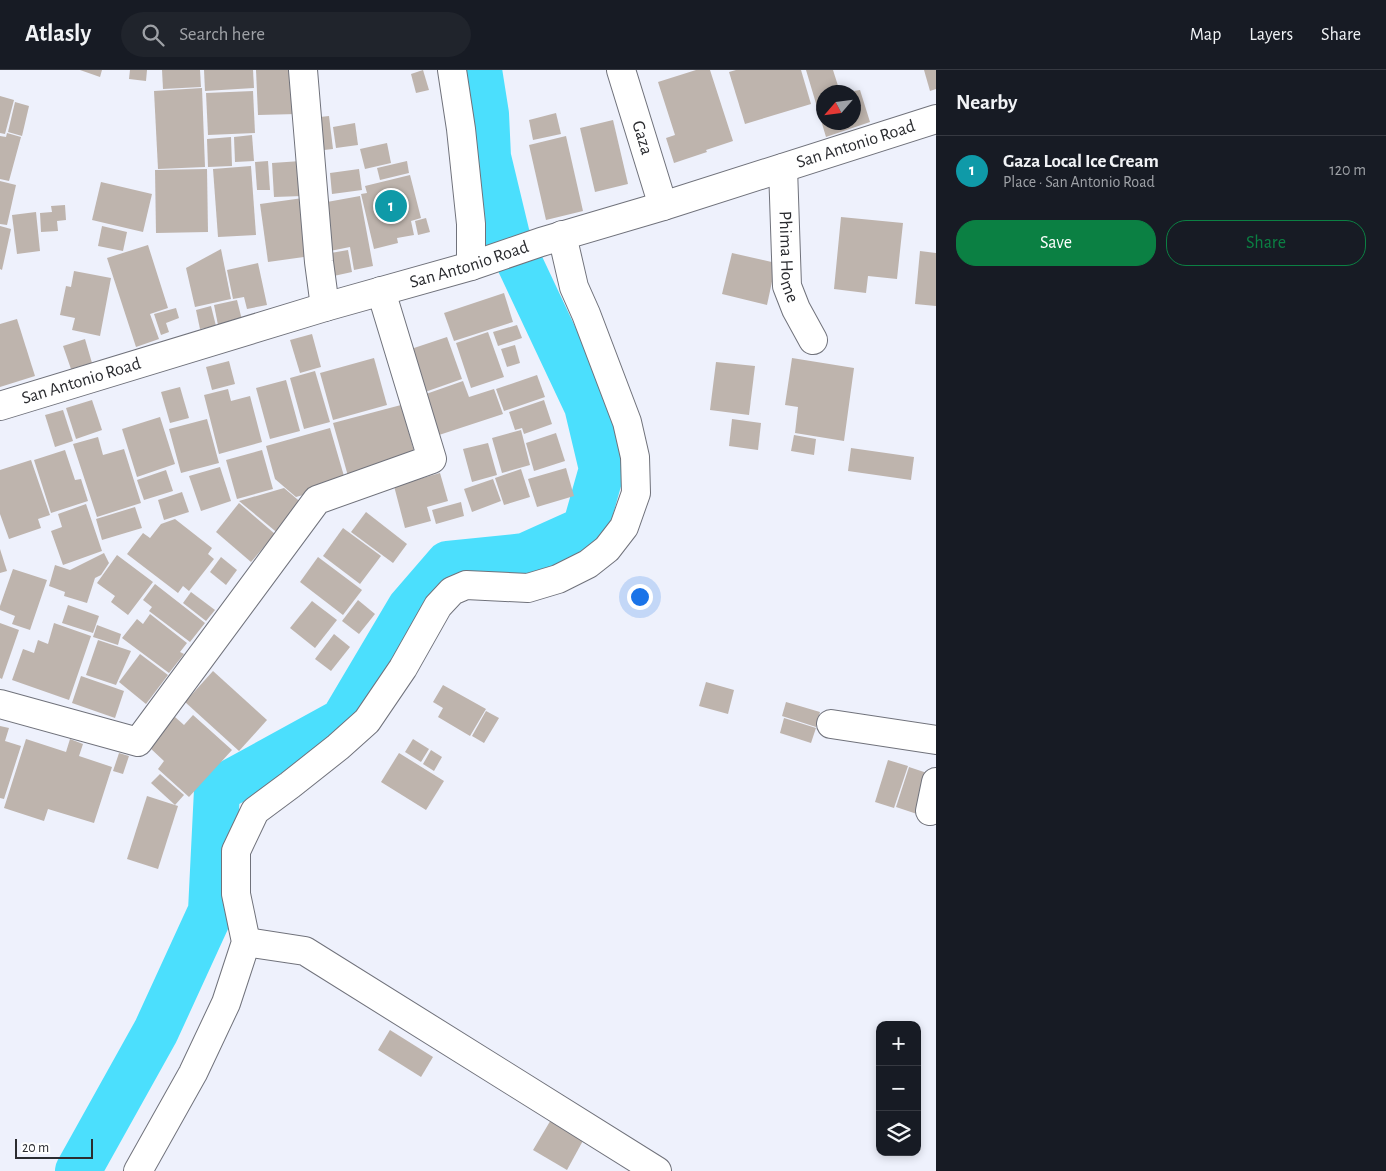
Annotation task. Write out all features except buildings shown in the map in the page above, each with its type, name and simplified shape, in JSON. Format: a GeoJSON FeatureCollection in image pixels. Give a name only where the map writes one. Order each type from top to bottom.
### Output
{"type":"FeatureCollection","features":[{"type":"Feature","properties":{"kind":"street"},"geometry":{"type":"LineString","coordinates":[[303,70],[319,262],[325,307]]}},
{"type":"Feature","properties":{"kind":"street"},"geometry":{"type":"LineString","coordinates":[[452,70],[477,264]]}},
{"type":"Feature","properties":{"kind":"street","name":"Gaza"},"geometry":{"type":"LineString","coordinates":[[621,70],[663,206]]}},
{"type":"Feature","properties":{"kind":"street","name":"San Antonio Road"},"geometry":{"type":"LineString","coordinates":[[0,406],[325,307],[477,264],[551,239],[663,206],[936,120]]}},
{"type":"Feature","properties":{"kind":"street","name":"Phima Home"},"geometry":{"type":"LineString","coordinates":[[782,168],[787,286],[796,309],[813,340]]}},
{"type":"Feature","properties":{"kind":"street"},"geometry":{"type":"LineString","coordinates":[[138,1171],[193,1073],[226,1003],[246,942],[236,894],[236,851],[255,811],[290,785],[367,721],[404,668],[438,606],[452,591],[466,585],[528,588],[558,579],[588,564],[607,548],[624,527],[636,493],[635,458],[627,422],[586,314],[551,239]]}},
{"type":"Feature","properties":{"kind":"street"},"geometry":{"type":"LineString","coordinates":[[0,704],[138,742],[317,500],[432,459],[381,291]]}},
{"type":"Feature","properties":{"kind":"street"},"geometry":{"type":"LineString","coordinates":[[831,724],[936,740]]}},
{"type":"Feature","properties":{"kind":"street"},"geometry":{"type":"LineString","coordinates":[[930,810],[936,782]]}},
{"type":"Feature","properties":{"kind":"street"},"geometry":{"type":"LineString","coordinates":[[246,942],[305,951],[657,1171]]}},
{"type":"Feature","properties":{"kind":"waterway"},"geometry":{"type":"LineString","coordinates":[[78,1171],[156,1031],[211,911],[217,790],[343,721],[410,608],[448,564],[525,556],[585,529],[602,469],[587,406],[507,236],[488,157],[486,114],[479,70]]}},
{"type":"Feature","properties":{"kind":"place","name":"Gaza Local Ice Cream"},"geometry":{"type":"Point","coordinates":[391,206]}}]}
